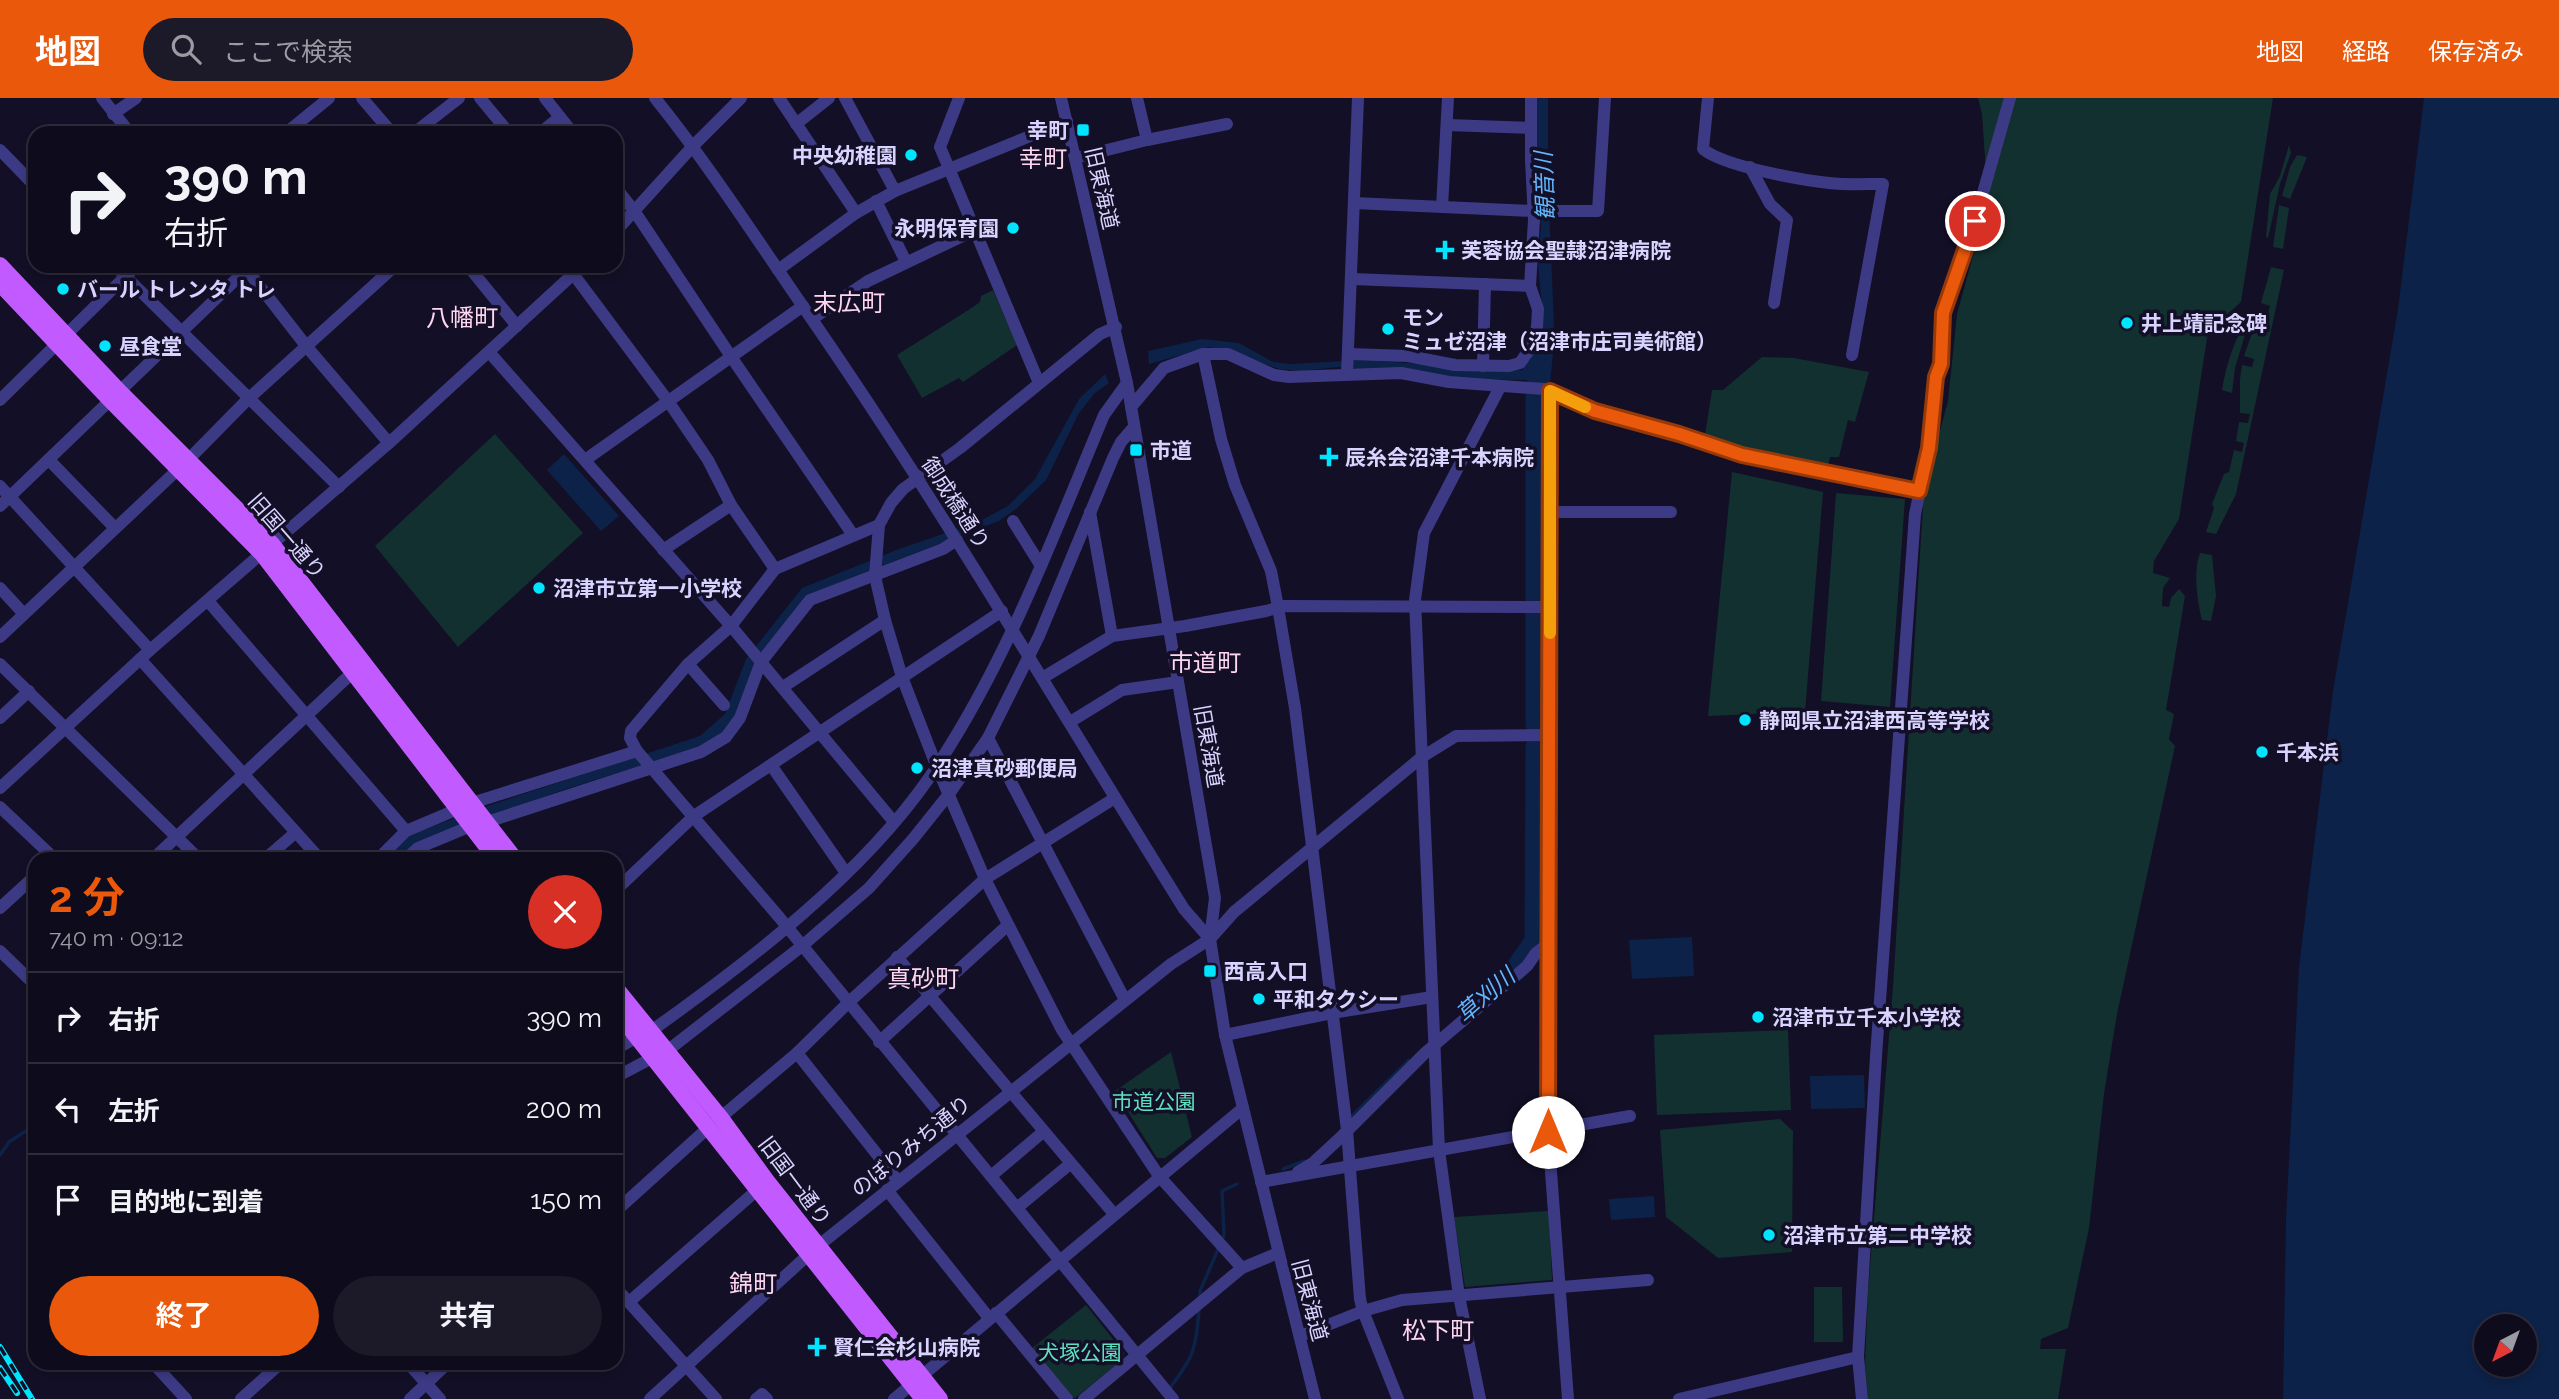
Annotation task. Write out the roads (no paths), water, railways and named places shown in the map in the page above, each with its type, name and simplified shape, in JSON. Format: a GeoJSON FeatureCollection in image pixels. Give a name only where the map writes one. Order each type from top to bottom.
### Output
{"type":"FeatureCollection","features":[{"type":"Feature","properties":{"kind":"main road","name":"旧国一通り"},"geometry":{"type":"LineString","coordinates":[[0,264],[61,339],[267,549],[473,817],[492,852]]}},
{"type":"Feature","properties":{"kind":"main road","name":"旧国一通り"},"geometry":{"type":"LineString","coordinates":[[0,284],[61,339]]}},
{"type":"Feature","properties":{"kind":"main road","name":"旧国一通り"},"geometry":{"type":"LineString","coordinates":[[267,549],[353,673],[473,817],[508,852]]}},
{"type":"Feature","properties":{"kind":"main road","name":"旧国一通り"},"geometry":{"type":"LineString","coordinates":[[623,1000],[644,1034],[915,1380],[940,1399]]}},
{"type":"Feature","properties":{"kind":"main road","name":"旧国一通り"},"geometry":{"type":"LineString","coordinates":[[623,1017],[644,1034]]}},
{"type":"Feature","properties":{"kind":"main road","name":"旧国一通り"},"geometry":{"type":"LineString","coordinates":[[915,1380],[923,1399]]}},
{"type":"Feature","properties":{"kind":"street"},"geometry":{"type":"LineString","coordinates":[[102,98],[124,126]]}},
{"type":"Feature","properties":{"kind":"street"},"geometry":{"type":"LineString","coordinates":[[113,114],[136,98]]}},
{"type":"Feature","properties":{"kind":"street"},"geometry":{"type":"LineString","coordinates":[[295,126],[329,98]]}},
{"type":"Feature","properties":{"kind":"street"},"geometry":{"type":"LineString","coordinates":[[362,98],[385,126]]}},
{"type":"Feature","properties":{"kind":"street"},"geometry":{"type":"LineString","coordinates":[[423,126],[459,98]]}},
{"type":"Feature","properties":{"kind":"street"},"geometry":{"type":"LineString","coordinates":[[480,98],[503,126]]}},
{"type":"Feature","properties":{"kind":"street"},"geometry":{"type":"LineString","coordinates":[[545,98],[567,126]]}},
{"type":"Feature","properties":{"kind":"street","name":"御成橋通り"},"geometry":{"type":"LineString","coordinates":[[655,98],[693,146],[918,478],[1044,677],[1184,909],[1210,939]]}},
{"type":"Feature","properties":{"kind":"street"},"geometry":{"type":"LineString","coordinates":[[623,224],[693,146],[741,98]]}},
{"type":"Feature","properties":{"kind":"street"},"geometry":{"type":"LineString","coordinates":[[779,98],[856,213]]}},
{"type":"Feature","properties":{"kind":"street"},"geometry":{"type":"LineString","coordinates":[[796,124],[829,98]]}},
{"type":"Feature","properties":{"kind":"street"},"geometry":{"type":"LineString","coordinates":[[845,98],[895,191]]}},
{"type":"Feature","properties":{"kind":"street"},"geometry":{"type":"LineString","coordinates":[[959,98],[940,146],[1039,383]]}},
{"type":"Feature","properties":{"kind":"street","name":"旧東海道"},"geometry":{"type":"LineString","coordinates":[[1061,98],[1127,383],[1215,898],[1210,939],[1225,1035],[1315,1399]]}},
{"type":"Feature","properties":{"kind":"street"},"geometry":{"type":"LineString","coordinates":[[1137,98],[1147,140]]}},
{"type":"Feature","properties":{"kind":"street"},"geometry":{"type":"LineString","coordinates":[[1347,374],[1358,98]]}},
{"type":"Feature","properties":{"kind":"street"},"geometry":{"type":"LineString","coordinates":[[1442,207],[1448,98]]}},
{"type":"Feature","properties":{"kind":"street"},"geometry":{"type":"LineString","coordinates":[[1524,388],[1518,366],[1529,350],[1537,327],[1538,309],[1530,286],[1533,211],[1531,98]]}},
{"type":"Feature","properties":{"kind":"street"},"geometry":{"type":"LineString","coordinates":[[1354,203],[1533,211],[1598,211],[1605,98]]}},
{"type":"Feature","properties":{"kind":"street"},"geometry":{"type":"LineString","coordinates":[[1708,98],[1703,149],[1711,156],[1829,183],[1883,184],[1852,355]]}},
{"type":"Feature","properties":{"kind":"street"},"geometry":{"type":"LineString","coordinates":[[1863,1399],[1858,1357],[1879,1001],[1914,527],[1929,448],[1936,377],[1941,364],[1943,313],[1975,221],[2010,98]]}},
{"type":"Feature","properties":{"kind":"street"},"geometry":{"type":"LineString","coordinates":[[549,126],[560,117]]}},
{"type":"Feature","properties":{"kind":"street"},"geometry":{"type":"LineString","coordinates":[[778,270],[856,213],[895,191],[1067,121]]}},
{"type":"Feature","properties":{"kind":"street"},"geometry":{"type":"LineString","coordinates":[[1075,158],[1227,124]]}},
{"type":"Feature","properties":{"kind":"street"},"geometry":{"type":"LineString","coordinates":[[1447,125],[1530,128]]}},
{"type":"Feature","properties":{"kind":"street"},"geometry":{"type":"LineString","coordinates":[[0,150],[28,179]]}},
{"type":"Feature","properties":{"kind":"street"},"geometry":{"type":"LineString","coordinates":[[1750,167],[1770,204],[1787,220],[1774,303]]}},
{"type":"Feature","properties":{"kind":"street"},"geometry":{"type":"LineString","coordinates":[[623,197],[853,535]]}},
{"type":"Feature","properties":{"kind":"street"},"geometry":{"type":"LineString","coordinates":[[876,201],[906,262]]}},
{"type":"Feature","properties":{"kind":"street"},"geometry":{"type":"LineString","coordinates":[[812,319],[868,281],[975,230]]}},
{"type":"Feature","properties":{"kind":"street"},"geometry":{"type":"LineString","coordinates":[[122,273],[339,487]]}},
{"type":"Feature","properties":{"kind":"street"},"geometry":{"type":"LineString","coordinates":[[0,400],[128,273]]}},
{"type":"Feature","properties":{"kind":"street"},"geometry":{"type":"LineString","coordinates":[[0,506],[241,273]]}},
{"type":"Feature","properties":{"kind":"street"},"geometry":{"type":"LineString","coordinates":[[252,273],[307,346],[390,443]]}},
{"type":"Feature","properties":{"kind":"street"},"geometry":{"type":"LineString","coordinates":[[0,636],[248,399],[387,273]]}},
{"type":"Feature","properties":{"kind":"street"},"geometry":{"type":"LineString","coordinates":[[474,273],[517,326]]}},
{"type":"Feature","properties":{"kind":"street"},"geometry":{"type":"LineString","coordinates":[[0,788],[145,655],[390,443],[575,273]]}},
{"type":"Feature","properties":{"kind":"street"},"geometry":{"type":"LineString","coordinates":[[580,273],[708,460],[731,505],[775,569]]}},
{"type":"Feature","properties":{"kind":"street"},"geometry":{"type":"LineString","coordinates":[[1352,279],[1530,286]]}},
{"type":"Feature","properties":{"kind":"street"},"geometry":{"type":"LineString","coordinates":[[1483,366],[1485,284]]}},
{"type":"Feature","properties":{"kind":"street"},"geometry":{"type":"LineString","coordinates":[[585,460],[803,306]]}},
{"type":"Feature","properties":{"kind":"street"},"geometry":{"type":"LineString","coordinates":[[1116,327],[1100,334],[960,448],[903,489],[878,525],[875,576],[902,677],[936,765],[985,878],[1062,1030],[1073,1042],[1159,1176],[1242,1268]]}},
{"type":"Feature","properties":{"kind":"street"},"geometry":{"type":"LineString","coordinates":[[489,352],[731,626],[822,732],[894,822]]}},
{"type":"Feature","properties":{"kind":"street"},"geometry":{"type":"LineString","coordinates":[[1131,407],[1164,368],[1203,354],[1228,354],[1274,375],[1289,377],[1401,373],[1449,382],[1550,391],[1595,411],[1742,455],[1919,491]]}},
{"type":"Feature","properties":{"kind":"street"},"geometry":{"type":"LineString","coordinates":[[1203,354],[1221,439],[1235,485],[1271,571],[1278,607],[1294,708],[1348,1130],[1363,1311],[1398,1399]]}},
{"type":"Feature","properties":{"kind":"street"},"geometry":{"type":"LineString","coordinates":[[1349,354],[1408,356],[1455,365],[1518,366]]}},
{"type":"Feature","properties":{"kind":"street"},"geometry":{"type":"LineString","coordinates":[[623,1045],[644,1034],[720,981],[846,873],[894,822],[969,714],[1013,629],[1104,415],[1127,383]]}},
{"type":"Feature","properties":{"kind":"street"},"geometry":{"type":"LineString","coordinates":[[1480,1399],[1459,1296],[1439,1150],[1415,607],[1424,533],[1500,387]]}},
{"type":"Feature","properties":{"kind":"street"},"geometry":{"type":"LineString","coordinates":[[1550,391],[1548,1132],[1568,1399]]}},
{"type":"Feature","properties":{"kind":"street"},"geometry":{"type":"LineString","coordinates":[[623,1073],[660,1054],[802,946],[869,888],[949,794],[988,738],[1030,655],[1119,446],[1134,427]]}},
{"type":"Feature","properties":{"kind":"street"},"geometry":{"type":"LineString","coordinates":[[50,460],[114,527]]}},
{"type":"Feature","properties":{"kind":"street"},"geometry":{"type":"LineString","coordinates":[[0,486],[73,567],[244,775],[313,852]]}},
{"type":"Feature","properties":{"kind":"street"},"geometry":{"type":"LineString","coordinates":[[663,550],[731,505]]}},
{"type":"Feature","properties":{"kind":"street"},"geometry":{"type":"LineString","coordinates":[[1090,512],[1112,636]]}},
{"type":"Feature","properties":{"kind":"street"},"geometry":{"type":"LineString","coordinates":[[1550,512],[1671,512]]}},
{"type":"Feature","properties":{"kind":"street"},"geometry":{"type":"LineString","coordinates":[[1013,521],[1041,566]]}},
{"type":"Feature","properties":{"kind":"street"},"geometry":{"type":"LineString","coordinates":[[878,525],[775,569],[731,626],[688,664],[631,731],[630,738],[637,751],[849,1002],[1173,1399]]}},
{"type":"Feature","properties":{"kind":"street"},"geometry":{"type":"LineString","coordinates":[[385,852],[406,831],[473,817],[652,769],[701,752],[726,737],[740,718],[761,662],[810,600],[943,549],[957,540]]}},
{"type":"Feature","properties":{"kind":"street"},"geometry":{"type":"LineString","coordinates":[[0,588],[23,613]]}},
{"type":"Feature","properties":{"kind":"street"},"geometry":{"type":"LineString","coordinates":[[208,601],[406,831]]}},
{"type":"Feature","properties":{"kind":"street"},"geometry":{"type":"LineString","coordinates":[[1044,677],[1112,636],[1278,607],[1550,607]]}},
{"type":"Feature","properties":{"kind":"street"},"geometry":{"type":"LineString","coordinates":[[623,883],[694,816],[1002,611]]}},
{"type":"Feature","properties":{"kind":"street"},"geometry":{"type":"LineString","coordinates":[[783,687],[885,620]]}},
{"type":"Feature","properties":{"kind":"street"},"geometry":{"type":"LineString","coordinates":[[0,664],[192,852]]}},
{"type":"Feature","properties":{"kind":"street"},"geometry":{"type":"LineString","coordinates":[[688,664],[724,705]]}},
{"type":"Feature","properties":{"kind":"street"},"geometry":{"type":"LineString","coordinates":[[162,852],[353,673]]}},
{"type":"Feature","properties":{"kind":"street"},"geometry":{"type":"LineString","coordinates":[[1070,722],[1122,690],[1178,682]]}},
{"type":"Feature","properties":{"kind":"street"},"geometry":{"type":"LineString","coordinates":[[0,718],[29,691]]}},
{"type":"Feature","properties":{"kind":"street","name":"のぼりみち通り"},"geometry":{"type":"LineString","coordinates":[[650,1399],[813,1250],[1125,1000],[1171,964],[1210,939],[1234,912],[1422,757],[1456,736],[1548,735]]}},
{"type":"Feature","properties":{"kind":"street"},"geometry":{"type":"LineString","coordinates":[[988,738],[1125,1000]]}},
{"type":"Feature","properties":{"kind":"street"},"geometry":{"type":"LineString","coordinates":[[414,852],[473,817],[637,751]]}},
{"type":"Feature","properties":{"kind":"street"},"geometry":{"type":"LineString","coordinates":[[771,765],[846,873]]}},
{"type":"Feature","properties":{"kind":"street"},"geometry":{"type":"LineString","coordinates":[[623,1206],[797,1054],[897,957],[985,878],[1115,798]]}},
{"type":"Feature","properties":{"kind":"street"},"geometry":{"type":"LineString","coordinates":[[0,807],[46,852]]}},
{"type":"Feature","properties":{"kind":"street"},"geometry":{"type":"LineString","coordinates":[[273,852],[295,833]]}},
{"type":"Feature","properties":{"kind":"street"},"geometry":{"type":"LineString","coordinates":[[0,908],[28,882]]}},
{"type":"Feature","properties":{"kind":"street"},"geometry":{"type":"LineString","coordinates":[[879,1042],[1008,925]]}},
{"type":"Feature","properties":{"kind":"street"},"geometry":{"type":"LineString","coordinates":[[1293,1176],[1313,1163],[1435,1046],[1527,966],[1536,953],[1548,944]]}},
{"type":"Feature","properties":{"kind":"street"},"geometry":{"type":"LineString","coordinates":[[0,951],[28,974]]}},
{"type":"Feature","properties":{"kind":"street"},"geometry":{"type":"LineString","coordinates":[[897,957],[1114,1214]]}},
{"type":"Feature","properties":{"kind":"street"},"geometry":{"type":"LineString","coordinates":[[1225,1035],[1432,996]]}},
{"type":"Feature","properties":{"kind":"street"},"geometry":{"type":"LineString","coordinates":[[797,1054],[898,1181]]}},
{"type":"Feature","properties":{"kind":"street"},"geometry":{"type":"LineString","coordinates":[[894,1399],[1243,1108]]}},
{"type":"Feature","properties":{"kind":"street"},"geometry":{"type":"LineString","coordinates":[[1261,1182],[1630,1116]]}},
{"type":"Feature","properties":{"kind":"street"},"geometry":{"type":"LineString","coordinates":[[991,1176],[1043,1132]]}},
{"type":"Feature","properties":{"kind":"street"},"geometry":{"type":"LineString","coordinates":[[1017,1208],[1070,1164]]}},
{"type":"Feature","properties":{"kind":"street"},"geometry":{"type":"LineString","coordinates":[[629,1302],[762,1186]]}},
{"type":"Feature","properties":{"kind":"street"},"geometry":{"type":"LineString","coordinates":[[887,1190],[1067,1399]]}},
{"type":"Feature","properties":{"kind":"street"},"geometry":{"type":"LineString","coordinates":[[1086,1399],[1242,1268],[1278,1253]]}},
{"type":"Feature","properties":{"kind":"street"},"geometry":{"type":"LineString","coordinates":[[1300,1336],[1363,1311],[1402,1300],[1648,1280]]}},
{"type":"Feature","properties":{"kind":"street"},"geometry":{"type":"LineString","coordinates":[[623,1296],[716,1399]]}},
{"type":"Feature","properties":{"kind":"street"},"geometry":{"type":"LineString","coordinates":[[1679,1399],[1720,1394],[1858,1357]]}},
{"type":"Feature","properties":{"kind":"street"},"geometry":{"type":"LineString","coordinates":[[159,1370],[186,1399]]}},
{"type":"Feature","properties":{"kind":"street"},"geometry":{"type":"LineString","coordinates":[[242,1399],[273,1370]]}},
{"type":"Feature","properties":{"kind":"street"},"geometry":{"type":"LineString","coordinates":[[414,1370],[440,1399]]}},
{"type":"Feature","properties":{"kind":"street"},"geometry":{"type":"LineString","coordinates":[[410,1399],[440,1370]]}},
{"type":"Feature","properties":{"kind":"street"},"geometry":{"type":"LineString","coordinates":[[757,1399],[762,1394],[767,1399]]}},
{"type":"Feature","properties":{"kind":"water","name":"観音川"},"geometry":{"type":"Polygon","coordinates":[[[1537,98],[1548,98],[1548,183],[1554,325],[1543,377],[1530,380],[1457,379],[1338,367],[1301,371],[1279,369],[1209,347],[1149,364],[1148,351],[1202,339],[1239,343],[1273,362],[1291,364],[1360,360],[1479,371],[1522,370],[1538,343],[1543,316],[1537,255],[1541,228],[1537,98]]]}},
{"type":"Feature","properties":{"kind":"water"},"geometry":{"type":"Polygon","coordinates":[[[2424,98],[2559,98],[2559,1399],[2283,1399],[2286,1218],[2299,967],[2333,691],[2398,309],[2424,98]]]}},
{"type":"Feature","properties":{"kind":"water"},"geometry":{"type":"Polygon","coordinates":[[[1105,374],[1109,383],[1095,393],[1079,413],[1046,480],[1016,509],[999,521],[892,562],[791,616],[736,719],[718,737],[693,749],[566,789],[415,843],[406,852],[393,852],[412,834],[493,804],[700,736],[725,714],[746,659],[802,588],[899,549],[980,521],[1008,506],[1035,479],[1079,399],[1105,374]]]}},
{"type":"Feature","properties":{"kind":"water"},"geometry":{"type":"Polygon","coordinates":[[[564,454],[619,516],[601,531],[547,470],[564,454]]]}},
{"type":"Feature","properties":{"kind":"water"},"geometry":{"type":"Polygon","coordinates":[[[1692,937],[1694,976],[1632,979],[1629,940],[1692,937]]]}},
{"type":"Feature","properties":{"kind":"water"},"geometry":{"type":"Polygon","coordinates":[[[1864,1075],[1865,1108],[1811,1109],[1810,1076],[1864,1075]]]}},
{"type":"Feature","properties":{"kind":"water"},"geometry":{"type":"Polygon","coordinates":[[[1654,1196],[1655,1217],[1611,1220],[1609,1199],[1654,1196]]]}},
{"type":"Feature","properties":{"kind":"waterway","name":"草刈川"},"geometry":{"type":"LineString","coordinates":[[1537,724],[1537,397],[1542,349]]}},
{"type":"Feature","properties":{"kind":"waterway","name":"草刈川"},"geometry":{"type":"LineString","coordinates":[[1498,984],[1518,967],[1536,941],[1537,747]]}},
{"type":"Feature","properties":{"kind":"waterway","name":"草刈川"},"geometry":{"type":"LineString","coordinates":[[1350,1118],[1409,1060]]}},
{"type":"Feature","properties":{"kind":"waterway"},"geometry":{"type":"LineString","coordinates":[[0,1155],[9,1142],[28,1130]]}},
{"type":"Feature","properties":{"kind":"waterway","name":"草刈川"},"geometry":{"type":"LineString","coordinates":[[1283,1169],[1304,1161]]}},
{"type":"Feature","properties":{"kind":"waterway","name":"草刈川"},"geometry":{"type":"LineString","coordinates":[[1222,1240],[1222,1191],[1237,1184]]}},
{"type":"Feature","properties":{"kind":"waterway","name":"草刈川"},"geometry":{"type":"LineString","coordinates":[[1200,1299],[1200,1291],[1219,1247]]}},
{"type":"Feature","properties":{"kind":"waterway","name":"草刈川"},"geometry":{"type":"LineString","coordinates":[[1169,1389],[1192,1353],[1199,1310]]}},
{"type":"Feature","properties":{"kind":"railway"},"geometry":{"type":"LineString","coordinates":[[0,1347],[32,1399]]}},
{"type":"Feature","properties":{"kind":"railway"},"geometry":{"type":"LineString","coordinates":[[0,1368],[17,1393]]}},
{"type":"Feature","properties":{"kind":"place","name":"幸町"},"geometry":{"type":"Point","coordinates":[1083,130]}},
{"type":"Feature","properties":{"kind":"place","name":"中央幼稚園"},"geometry":{"type":"Point","coordinates":[911,155]}},
{"type":"Feature","properties":{"kind":"place","name":"永明保育園"},"geometry":{"type":"Point","coordinates":[1013,228]}},
{"type":"Feature","properties":{"kind":"place","name":"芙蓉協会聖隷沼津病院"},"geometry":{"type":"Point","coordinates":[1445,250]}},
{"type":"Feature","properties":{"kind":"place","name":"バール トレンタ トレ"},"geometry":{"type":"Point","coordinates":[63,289]}},
{"type":"Feature","properties":{"kind":"place","name":"井上靖記念碑"},"geometry":{"type":"Point","coordinates":[2127,323]}},
{"type":"Feature","properties":{"kind":"place","name":"モン ミュゼ沼津（沼津市庄司美術館）"},"geometry":{"type":"Point","coordinates":[1388,329]}},
{"type":"Feature","properties":{"kind":"place","name":"昼食堂"},"geometry":{"type":"Point","coordinates":[105,346]}},
{"type":"Feature","properties":{"kind":"place","name":"市道"},"geometry":{"type":"Point","coordinates":[1136,450]}},
{"type":"Feature","properties":{"kind":"place","name":"辰糸会沼津千本病院"},"geometry":{"type":"Point","coordinates":[1329,457]}},
{"type":"Feature","properties":{"kind":"place","name":"沼津市立第一小学校"},"geometry":{"type":"Point","coordinates":[539,588]}},
{"type":"Feature","properties":{"kind":"place","name":"静岡県立沼津西高等学校"},"geometry":{"type":"Point","coordinates":[1745,720]}},
{"type":"Feature","properties":{"kind":"place","name":"千本浜"},"geometry":{"type":"Point","coordinates":[2262,752]}},
{"type":"Feature","properties":{"kind":"place","name":"沼津真砂郵便局"},"geometry":{"type":"Point","coordinates":[917,768]}},
{"type":"Feature","properties":{"kind":"place","name":"西高入口"},"geometry":{"type":"Point","coordinates":[1210,971]}},
{"type":"Feature","properties":{"kind":"place","name":"平和タクシー"},"geometry":{"type":"Point","coordinates":[1259,999]}},
{"type":"Feature","properties":{"kind":"place","name":"沼津市立千本小学校"},"geometry":{"type":"Point","coordinates":[1758,1017]}},
{"type":"Feature","properties":{"kind":"place","name":"沼津市立第二中学校"},"geometry":{"type":"Point","coordinates":[1769,1235]}},
{"type":"Feature","properties":{"kind":"place","name":"賢仁会杉山病院"},"geometry":{"type":"Point","coordinates":[817,1347]}},
{"type":"Feature","properties":{"kind":"district","name":"幸町"},"geometry":{"type":"Point","coordinates":[1043,158]}},
{"type":"Feature","properties":{"kind":"district","name":"末広町"},"geometry":{"type":"Point","coordinates":[849,302]}},
{"type":"Feature","properties":{"kind":"district","name":"八幡町"},"geometry":{"type":"Point","coordinates":[462,317]}},
{"type":"Feature","properties":{"kind":"district","name":"市道町"},"geometry":{"type":"Point","coordinates":[1205,662]}},
{"type":"Feature","properties":{"kind":"district","name":"真砂町"},"geometry":{"type":"Point","coordinates":[923,978]}},
{"type":"Feature","properties":{"kind":"district","name":"錦町"},"geometry":{"type":"Point","coordinates":[753,1283]}},
{"type":"Feature","properties":{"kind":"district","name":"松下町"},"geometry":{"type":"Point","coordinates":[1438,1330]}},
{"type":"Feature","properties":{"kind":"park label","name":"市道公園"},"geometry":{"type":"Point","coordinates":[1154,1101]}},
{"type":"Feature","properties":{"kind":"park label","name":"犬塚公園"},"geometry":{"type":"Point","coordinates":[1080,1352]}}]}
